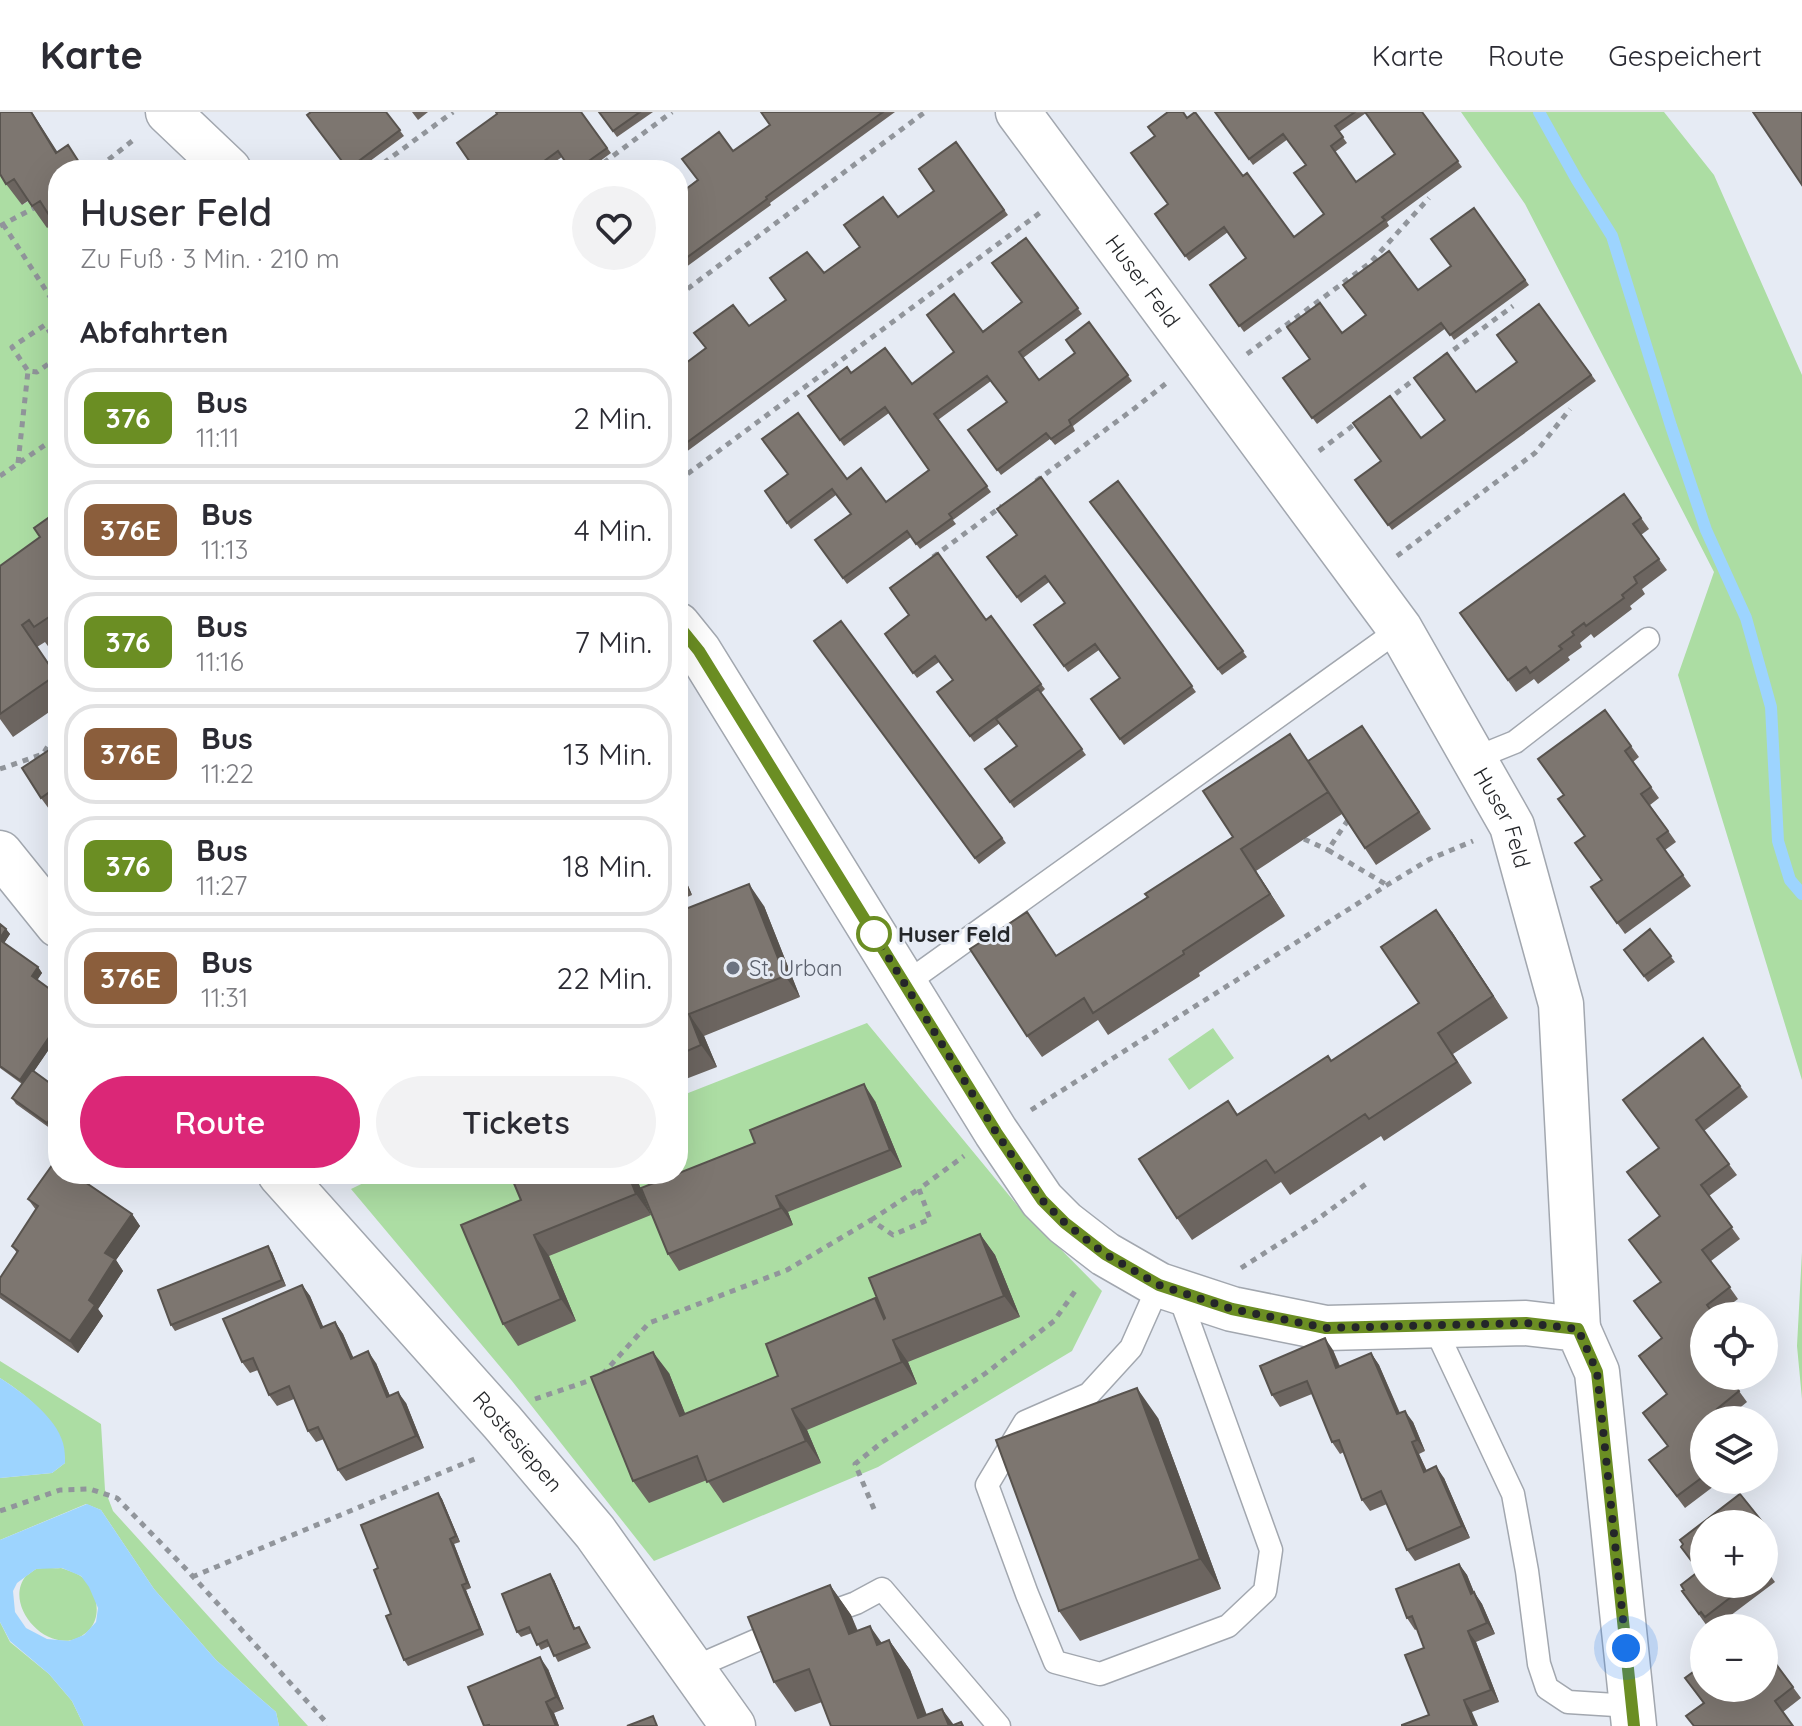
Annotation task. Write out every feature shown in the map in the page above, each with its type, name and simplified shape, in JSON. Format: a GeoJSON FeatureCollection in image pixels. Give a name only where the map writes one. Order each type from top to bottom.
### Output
{"type":"FeatureCollection","features":[{"type":"Feature","properties":{"kind":"street"},"geometry":{"type":"LineString","coordinates":[[168,112],[218,160]]}},
{"type":"Feature","properties":{"kind":"street","name":"Huser Feld"},"geometry":{"type":"LineString","coordinates":[[1018,112],[1400,629],[1512,826],[1561,1004],[1578,1329]]}},
{"type":"Feature","properties":{"kind":"street"},"geometry":{"type":"LineString","coordinates":[[688,637],[996,1132],[1042,1200],[1065,1223],[1103,1252],[1168,1288],[1232,1309],[1326,1328],[1526,1323],[1578,1329],[1597,1372],[1633,1716]]}},
{"type":"Feature","properties":{"kind":"street"},"geometry":{"type":"LineString","coordinates":[[0,853],[48,913]]}},
{"type":"Feature","properties":{"kind":"street","name":"Rostesiepen"},"geometry":{"type":"LineString","coordinates":[[289,1184],[511,1432],[595,1532],[733,1726]]}},
{"type":"Feature","properties":{"kind":"lane"},"geometry":{"type":"LineString","coordinates":[[905,984],[1400,629]]}},
{"type":"Feature","properties":{"kind":"lane"},"geometry":{"type":"LineString","coordinates":[[1473,759],[1515,742],[1648,639]]}},
{"type":"Feature","properties":{"kind":"lane"},"geometry":{"type":"LineString","coordinates":[[1168,1288],[1271,1550],[1265,1591],[1228,1626],[1100,1674],[1055,1662],[987,1485],[1025,1422],[1089,1394],[1131,1348],[1168,1288]]}},
{"type":"Feature","properties":{"kind":"lane"},"geometry":{"type":"LineString","coordinates":[[1433,1324],[1513,1494],[1539,1664],[1547,1688],[1568,1702],[1633,1716]]}},
{"type":"Feature","properties":{"kind":"lane"},"geometry":{"type":"LineString","coordinates":[[693,1668],[760,1638],[856,1603],[882,1589],[999,1726]]}},
{"type":"Feature","properties":{"kind":"path"},"geometry":{"type":"LineString","coordinates":[[388,160],[453,112]]}},
{"type":"Feature","properties":{"kind":"path"},"geometry":{"type":"LineString","coordinates":[[607,160],[672,112]]}},
{"type":"Feature","properties":{"kind":"path"},"geometry":{"type":"LineString","coordinates":[[688,289],[925,112]]}},
{"type":"Feature","properties":{"kind":"path"},"geometry":{"type":"LineString","coordinates":[[688,474],[1045,209],[1070,184]]}},
{"type":"Feature","properties":{"kind":"path"},"geometry":{"type":"LineString","coordinates":[[1028,487],[1135,408],[1206,368],[1370,263],[1429,198]]}},
{"type":"Feature","properties":{"kind":"path"},"geometry":{"type":"LineString","coordinates":[[34,208],[2,225],[48,294]]}},
{"type":"Feature","properties":{"kind":"path"},"geometry":{"type":"LineString","coordinates":[[1437,362],[1513,306]]}},
{"type":"Feature","properties":{"kind":"path"},"geometry":{"type":"LineString","coordinates":[[18,463],[28,371],[12,347],[45,325],[48,329]]}},
{"type":"Feature","properties":{"kind":"path"},"geometry":{"type":"LineString","coordinates":[[28,371],[37,372],[48,364]]}},
{"type":"Feature","properties":{"kind":"path"},"geometry":{"type":"LineString","coordinates":[[1374,409],[1425,372]]}},
{"type":"Feature","properties":{"kind":"path"},"geometry":{"type":"LineString","coordinates":[[1364,581],[1535,453],[1570,409]]}},
{"type":"Feature","properties":{"kind":"path"},"geometry":{"type":"LineString","coordinates":[[1286,475],[1362,419]]}},
{"type":"Feature","properties":{"kind":"path"},"geometry":{"type":"LineString","coordinates":[[0,476],[48,443]]}},
{"type":"Feature","properties":{"kind":"path"},"geometry":{"type":"LineString","coordinates":[[929,561],[1004,505]]}},
{"type":"Feature","properties":{"kind":"path"},"geometry":{"type":"LineString","coordinates":[[0,769],[43,754],[48,746]]}},
{"type":"Feature","properties":{"kind":"path"},"geometry":{"type":"LineString","coordinates":[[1328,850],[1348,820]]}},
{"type":"Feature","properties":{"kind":"path"},"geometry":{"type":"LineString","coordinates":[[192,1577],[511,1432],[532,1400],[600,1377],[649,1323],[787,1270],[871,1220],[996,1132],[1387,885],[1430,859],[1512,826]]}},
{"type":"Feature","properties":{"kind":"path"},"geometry":{"type":"LineString","coordinates":[[1304,839],[1387,885]]}},
{"type":"Feature","properties":{"kind":"path"},"geometry":{"type":"LineString","coordinates":[[1168,1288],[1242,1268],[1366,1184]]}},
{"type":"Feature","properties":{"kind":"path"},"geometry":{"type":"LineString","coordinates":[[871,1220],[893,1235],[930,1219],[919,1189]]}},
{"type":"Feature","properties":{"kind":"path"},"geometry":{"type":"LineString","coordinates":[[874,1509],[855,1464],[881,1443],[986,1373],[1054,1321],[1103,1252]]}},
{"type":"Feature","properties":{"kind":"path"},"geometry":{"type":"LineString","coordinates":[[0,1511],[60,1490],[90,1489],[117,1498],[325,1721],[326,1726]]}},
{"type":"Feature","properties":{"kind":"green space"},"geometry":{"type":"Polygon","coordinates":[[[1461,112],[1664,112],[1714,175],[1802,375],[1802,1080],[1678,675],[1714,572],[1525,204],[1461,112]]]}},
{"type":"Feature","properties":{"kind":"green space"},"geometry":{"type":"Polygon","coordinates":[[[0,171],[22,205],[29,201],[48,218],[48,553],[0,599],[0,171]]]}},
{"type":"Feature","properties":{"kind":"green space"},"geometry":{"type":"Polygon","coordinates":[[[867,1023],[1017,1205],[1102,1291],[1072,1351],[878,1467],[654,1561],[512,1381],[351,1189],[361,1184],[688,1184],[688,1093],[867,1023]]]}},
{"type":"Feature","properties":{"kind":"green space"},"geometry":{"type":"Polygon","coordinates":[[[1213,1028],[1234,1058],[1189,1090],[1168,1059],[1213,1028]]]}},
{"type":"Feature","properties":{"kind":"green space"},"geometry":{"type":"Polygon","coordinates":[[[1802,1252],[1802,1399],[1797,1346],[1802,1252]]]}},
{"type":"Feature","properties":{"kind":"green space"},"geometry":{"type":"Polygon","coordinates":[[[0,1361],[101,1424],[105,1490],[113,1511],[308,1726],[279,1726],[276,1712],[216,1660],[154,1589],[101,1510],[86,1504],[0,1540],[0,1478],[52,1473],[65,1463],[59,1436],[52,1424],[23,1394],[0,1378],[0,1361]]]}},
{"type":"Feature","properties":{"kind":"green space"},"geometry":{"type":"Polygon","coordinates":[[[61,1568],[85,1580],[97,1608],[90,1629],[76,1639],[62,1641],[48,1637],[36,1628],[20,1603],[20,1589],[26,1576],[36,1569],[61,1568]]]}},
{"type":"Feature","properties":{"kind":"green space"},"geometry":{"type":"Polygon","coordinates":[[[0,1622],[10,1642],[49,1674],[72,1701],[84,1726],[0,1726],[0,1622]]]}},
{"type":"Feature","properties":{"kind":"water"},"geometry":{"type":"Polygon","coordinates":[[[0,1378],[37,1406],[59,1433],[65,1463],[52,1473],[0,1478],[0,1378]]]}},
{"type":"Feature","properties":{"kind":"water"},"geometry":{"type":"Polygon","coordinates":[[[87,1504],[101,1510],[154,1589],[216,1660],[276,1712],[279,1726],[84,1726],[72,1701],[49,1674],[10,1641],[0,1622],[0,1540],[87,1504]],[[62,1568],[36,1569],[17,1583],[13,1591],[15,1612],[26,1628],[47,1639],[69,1641],[84,1635],[96,1622],[98,1608],[81,1576],[62,1568]]]}},
{"type":"Feature","properties":{"kind":"building"},"geometry":{"type":"Polygon","coordinates":[[[0,112],[31,112],[56,153],[68,145],[78,160],[48,160],[48,213],[40,201],[32,206],[14,179],[6,184],[0,174],[0,112]]]}},
{"type":"Feature","properties":{"kind":"building"},"geometry":{"type":"Polygon","coordinates":[[[311,112],[386,112],[400,130],[360,160],[341,160],[307,115],[311,112]]]}},
{"type":"Feature","properties":{"kind":"building"},"geometry":{"type":"Polygon","coordinates":[[[581,112],[607,148],[590,160],[564,160],[558,151],[546,160],[469,160],[457,143],[497,114],[581,112]]]}},
{"type":"Feature","properties":{"kind":"building"},"geometry":{"type":"Polygon","coordinates":[[[599,112],[640,112],[613,131],[599,112]]]}},
{"type":"Feature","properties":{"kind":"building"},"geometry":{"type":"Polygon","coordinates":[[[761,112],[883,112],[688,257],[688,188],[698,180],[688,167],[688,160],[682,159],[719,132],[733,151],[770,125],[761,112]]]}},
{"type":"Feature","properties":{"kind":"building"},"geometry":{"type":"Polygon","coordinates":[[[1168,112],[1183,112],[1187,118],[1195,112],[1243,176],[1247,173],[1294,237],[1324,214],[1294,173],[1306,165],[1283,134],[1249,159],[1215,112],[1355,112],[1335,126],[1343,137],[1331,146],[1356,182],[1395,154],[1365,112],[1422,112],[1458,161],[1382,217],[1385,220],[1239,326],[1210,285],[1246,258],[1224,227],[1185,256],[1155,214],[1168,204],[1131,153],[1155,136],[1148,127],[1168,112]]]}},
{"type":"Feature","properties":{"kind":"building"},"geometry":{"type":"Polygon","coordinates":[[[1753,112],[1802,112],[1802,185],[1753,112]]]}},
{"type":"Feature","properties":{"kind":"building"},"geometry":{"type":"Polygon","coordinates":[[[956,142],[1004,210],[688,442],[688,362],[706,348],[694,333],[733,305],[749,326],[786,300],[770,278],[807,252],[824,273],[860,247],[844,225],[883,197],[898,217],[934,191],[919,169],[956,142]]]}},
{"type":"Feature","properties":{"kind":"building"},"geometry":{"type":"Polygon","coordinates":[[[1474,208],[1525,280],[1450,335],[1441,323],[1312,418],[1283,378],[1310,359],[1287,327],[1320,303],[1342,333],[1366,315],[1343,285],[1389,251],[1418,290],[1451,266],[1431,239],[1474,208]]]}},
{"type":"Feature","properties":{"kind":"building"},"geometry":{"type":"Polygon","coordinates":[[[1026,238],[1078,308],[1019,352],[1039,380],[1075,353],[1066,340],[1089,322],[1128,375],[1069,420],[1071,425],[1051,439],[1046,433],[997,470],[968,430],[1007,402],[987,376],[934,414],[987,486],[949,514],[952,518],[916,544],[907,531],[843,578],[815,540],[851,514],[832,489],[787,523],[765,491],[788,474],[762,439],[798,413],[847,479],[861,468],[886,502],[929,470],[885,407],[840,440],[808,396],[847,367],[851,373],[885,348],[912,384],[954,352],[927,315],[954,294],[983,332],[1022,302],[992,263],[1026,238]]]}},
{"type":"Feature","properties":{"kind":"building"},"geometry":{"type":"Polygon","coordinates":[[[1539,304],[1591,375],[1388,525],[1355,480],[1381,461],[1353,423],[1390,396],[1421,438],[1445,420],[1414,378],[1447,353],[1476,392],[1517,362],[1497,335],[1539,304]]]}},
{"type":"Feature","properties":{"kind":"building"},"geometry":{"type":"Polygon","coordinates":[[[1041,477],[1192,686],[1120,739],[1091,699],[1120,678],[1095,644],[1064,666],[1034,625],[1065,603],[1045,576],[1017,597],[987,557],[1017,535],[997,509],[1041,477]]]}},
{"type":"Feature","properties":{"kind":"building"},"geometry":{"type":"Polygon","coordinates":[[[1118,481],[1243,651],[1218,669],[1090,502],[1118,481]]]}},
{"type":"Feature","properties":{"kind":"building"},"geometry":{"type":"Polygon","coordinates":[[[1624,494],[1641,518],[1633,524],[1659,559],[1634,577],[1637,583],[1622,595],[1624,598],[1586,626],[1584,623],[1572,632],[1574,635],[1559,646],[1562,649],[1530,673],[1526,667],[1508,680],[1460,613],[1624,494]]]}},
{"type":"Feature","properties":{"kind":"building"},"geometry":{"type":"Polygon","coordinates":[[[48,518],[48,618],[34,627],[29,620],[22,625],[48,663],[48,681],[0,714],[0,566],[40,537],[34,528],[48,518]]]}},
{"type":"Feature","properties":{"kind":"building"},"geometry":{"type":"Polygon","coordinates":[[[938,553],[986,620],[991,616],[1041,684],[970,736],[937,692],[953,680],[935,656],[913,673],[885,634],[909,615],[890,588],[938,553]]]}},
{"type":"Feature","properties":{"kind":"building"},"geometry":{"type":"Polygon","coordinates":[[[841,621],[1002,838],[975,858],[814,641],[841,621]]]}},
{"type":"Feature","properties":{"kind":"building"},"geometry":{"type":"Polygon","coordinates":[[[1038,689],[1082,749],[1010,802],[985,769],[1017,746],[996,719],[1038,689]]]}},
{"type":"Feature","properties":{"kind":"building"},"geometry":{"type":"Polygon","coordinates":[[[1605,710],[1631,746],[1625,751],[1651,787],[1641,794],[1668,831],[1657,839],[1683,875],[1617,923],[1591,887],[1602,880],[1575,843],[1585,836],[1558,799],[1564,795],[1538,759],[1605,710]]]}},
{"type":"Feature","properties":{"kind":"building"},"geometry":{"type":"Polygon","coordinates":[[[1362,726],[1419,812],[1365,848],[1308,761],[1362,726]]]}},
{"type":"Feature","properties":{"kind":"building"},"geometry":{"type":"Polygon","coordinates":[[[1290,734],[1328,792],[1241,849],[1270,894],[1093,1013],[1084,998],[1027,1036],[970,949],[1027,912],[1056,956],[1148,897],[1145,894],[1233,837],[1203,791],[1290,734]]]}},
{"type":"Feature","properties":{"kind":"building"},"geometry":{"type":"Polygon","coordinates":[[[48,751],[48,793],[41,798],[22,768],[48,751]]]}},
{"type":"Feature","properties":{"kind":"building"},"geometry":{"type":"Polygon","coordinates":[[[749,884],[785,976],[689,1014],[701,1045],[688,1051],[688,908],[749,884]]]}},
{"type":"Feature","properties":{"kind":"building"},"geometry":{"type":"Polygon","coordinates":[[[1436,910],[1493,996],[1438,1033],[1457,1062],[1369,1119],[1365,1114],[1275,1173],[1266,1160],[1177,1218],[1139,1159],[1228,1101],[1237,1115],[1328,1056],[1331,1061],[1419,1003],[1381,947],[1436,910]]]}},
{"type":"Feature","properties":{"kind":"building"},"geometry":{"type":"Polygon","coordinates":[[[0,924],[6,929],[0,938],[0,924]]]}},
{"type":"Feature","properties":{"kind":"building"},"geometry":{"type":"Polygon","coordinates":[[[1650,929],[1671,956],[1644,976],[1624,950],[1650,929]]]}},
{"type":"Feature","properties":{"kind":"building"},"geometry":{"type":"Polygon","coordinates":[[[0,940],[38,967],[32,976],[48,988],[48,1039],[20,1080],[0,1066],[0,940]]]}},
{"type":"Feature","properties":{"kind":"building"},"geometry":{"type":"Polygon","coordinates":[[[1703,1038],[1740,1086],[1696,1120],[1729,1164],[1701,1185],[1732,1227],[1702,1250],[1730,1287],[1711,1302],[1690,1302],[1690,1390],[1739,1391],[1721,1406],[1690,1406],[1690,1486],[1677,1496],[1649,1460],[1668,1446],[1643,1413],[1667,1394],[1639,1356],[1662,1338],[1634,1301],[1661,1282],[1629,1240],[1660,1216],[1627,1172],[1659,1148],[1623,1100],[1703,1038]]]}},
{"type":"Feature","properties":{"kind":"building"},"geometry":{"type":"Polygon","coordinates":[[[32,1070],[48,1082],[48,1122],[47,1123],[12,1098],[32,1070]]]}},
{"type":"Feature","properties":{"kind":"building"},"geometry":{"type":"Polygon","coordinates":[[[864,1084],[890,1150],[776,1196],[781,1208],[668,1254],[641,1188],[651,1184],[688,1184],[688,1169],[755,1143],[750,1130],[864,1084]]]}},
{"type":"Feature","properties":{"kind":"building"},"geometry":{"type":"Polygon","coordinates":[[[48,1171],[48,1184],[88,1184],[132,1214],[105,1253],[115,1259],[89,1300],[95,1305],[70,1341],[0,1293],[0,1278],[18,1251],[12,1246],[38,1206],[28,1199],[48,1171]]]}},
{"type":"Feature","properties":{"kind":"building"},"geometry":{"type":"Polygon","coordinates":[[[514,1184],[632,1184],[636,1194],[534,1235],[561,1299],[503,1324],[461,1225],[521,1200],[514,1184]]]}},
{"type":"Feature","properties":{"kind":"building"},"geometry":{"type":"Polygon","coordinates":[[[980,1234],[1004,1296],[893,1340],[902,1362],[792,1409],[806,1441],[707,1482],[697,1456],[633,1481],[591,1377],[653,1352],[680,1416],[778,1376],[766,1344],[875,1298],[884,1319],[869,1278],[980,1234]]]}},
{"type":"Feature","properties":{"kind":"building"},"geometry":{"type":"Polygon","coordinates":[[[268,1246],[282,1280],[171,1325],[158,1290],[268,1246]]]}},
{"type":"Feature","properties":{"kind":"building"},"geometry":{"type":"Polygon","coordinates":[[[302,1285],[321,1328],[335,1322],[351,1359],[368,1351],[387,1397],[398,1392],[416,1436],[338,1470],[318,1427],[308,1431],[289,1386],[269,1395],[253,1358],[242,1362],[223,1319],[302,1285]]]}},
{"type":"Feature","properties":{"kind":"building"},"geometry":{"type":"Polygon","coordinates":[[[1325,1338],[1336,1368],[1371,1353],[1397,1414],[1405,1411],[1417,1440],[1412,1442],[1424,1472],[1436,1466],[1462,1526],[1407,1550],[1381,1491],[1362,1500],[1339,1440],[1332,1442],[1307,1381],[1272,1395],[1260,1366],[1325,1338]]]}},
{"type":"Feature","properties":{"kind":"building"},"geometry":{"type":"Polygon","coordinates":[[[1137,1388],[1200,1559],[1059,1611],[996,1440],[1137,1388]]]}},
{"type":"Feature","properties":{"kind":"building"},"geometry":{"type":"Polygon","coordinates":[[[438,1493],[456,1536],[450,1539],[467,1583],[462,1585],[480,1629],[404,1660],[386,1616],[391,1614],[361,1525],[438,1493]]]}},
{"type":"Feature","properties":{"kind":"building"},"geometry":{"type":"Polygon","coordinates":[[[1740,1494],[1753,1510],[1719,1510],[1740,1494]]]}},
{"type":"Feature","properties":{"kind":"building"},"geometry":{"type":"Polygon","coordinates":[[[1690,1532],[1690,1559],[1681,1547],[1683,1544],[1680,1540],[1690,1532]]]}},
{"type":"Feature","properties":{"kind":"building"},"geometry":{"type":"Polygon","coordinates":[[[1459,1564],[1487,1623],[1468,1631],[1491,1690],[1464,1700],[1474,1726],[1402,1726],[1429,1715],[1405,1655],[1424,1648],[1412,1616],[1407,1618],[1396,1589],[1459,1564]]]}},
{"type":"Feature","properties":{"kind":"building"},"geometry":{"type":"Polygon","coordinates":[[[550,1574],[574,1629],[579,1627],[587,1643],[554,1656],[547,1640],[537,1645],[529,1627],[517,1632],[502,1594],[550,1574]]]}},
{"type":"Feature","properties":{"kind":"building"},"geometry":{"type":"Polygon","coordinates":[[[1690,1578],[1690,1598],[1730,1598],[1709,1614],[1699,1614],[1681,1585],[1690,1578]]]}},
{"type":"Feature","properties":{"kind":"building"},"geometry":{"type":"Polygon","coordinates":[[[830,1585],[849,1634],[870,1626],[877,1645],[889,1640],[918,1718],[942,1709],[949,1726],[831,1726],[809,1669],[774,1682],[748,1617],[830,1585]]]}},
{"type":"Feature","properties":{"kind":"building"},"geometry":{"type":"Polygon","coordinates":[[[540,1657],[556,1697],[546,1702],[556,1726],[484,1726],[468,1687],[540,1657]]]}},
{"type":"Feature","properties":{"kind":"building"},"geometry":{"type":"Polygon","coordinates":[[[1778,1667],[1793,1687],[1778,1699],[1778,1667]]]}},
{"type":"Feature","properties":{"kind":"building"},"geometry":{"type":"Polygon","coordinates":[[[1776,1702],[1793,1726],[1694,1726],[1686,1716],[1704,1703],[1776,1702]]]}},
{"type":"Feature","properties":{"kind":"building"},"geometry":{"type":"Polygon","coordinates":[[[653,1716],[657,1726],[627,1726],[653,1716]]]}},
{"type":"Feature","properties":{"kind":"waterway"},"geometry":{"type":"LineString","coordinates":[[1539,112],[1612,236],[1706,530],[1746,618],[1771,707],[1778,841],[1790,880],[1802,894]]}},
{"type":"Feature","properties":{"kind":"bus line","name":"376"},"geometry":{"type":"LineString","coordinates":[[688,637],[996,1132],[1042,1200],[1065,1223],[1105,1254],[1159,1285],[1232,1309],[1326,1328],[1526,1323],[1578,1329],[1597,1372],[1634,1726]]}},
{"type":"Feature","properties":{"kind":"place","name":"Huser Feld"},"geometry":{"type":"Point","coordinates":[874,934]}},
{"type":"Feature","properties":{"kind":"place","name":"St. Urban"},"geometry":{"type":"Point","coordinates":[733,968]}},
{"type":"Feature","properties":{"kind":"route"},"geometry":{"type":"LineString","coordinates":[[874,934],[996,1132],[1042,1200],[1065,1223],[1105,1254],[1159,1285],[1232,1309],[1326,1328],[1526,1323],[1578,1329],[1597,1372],[1626,1648]]}}]}
